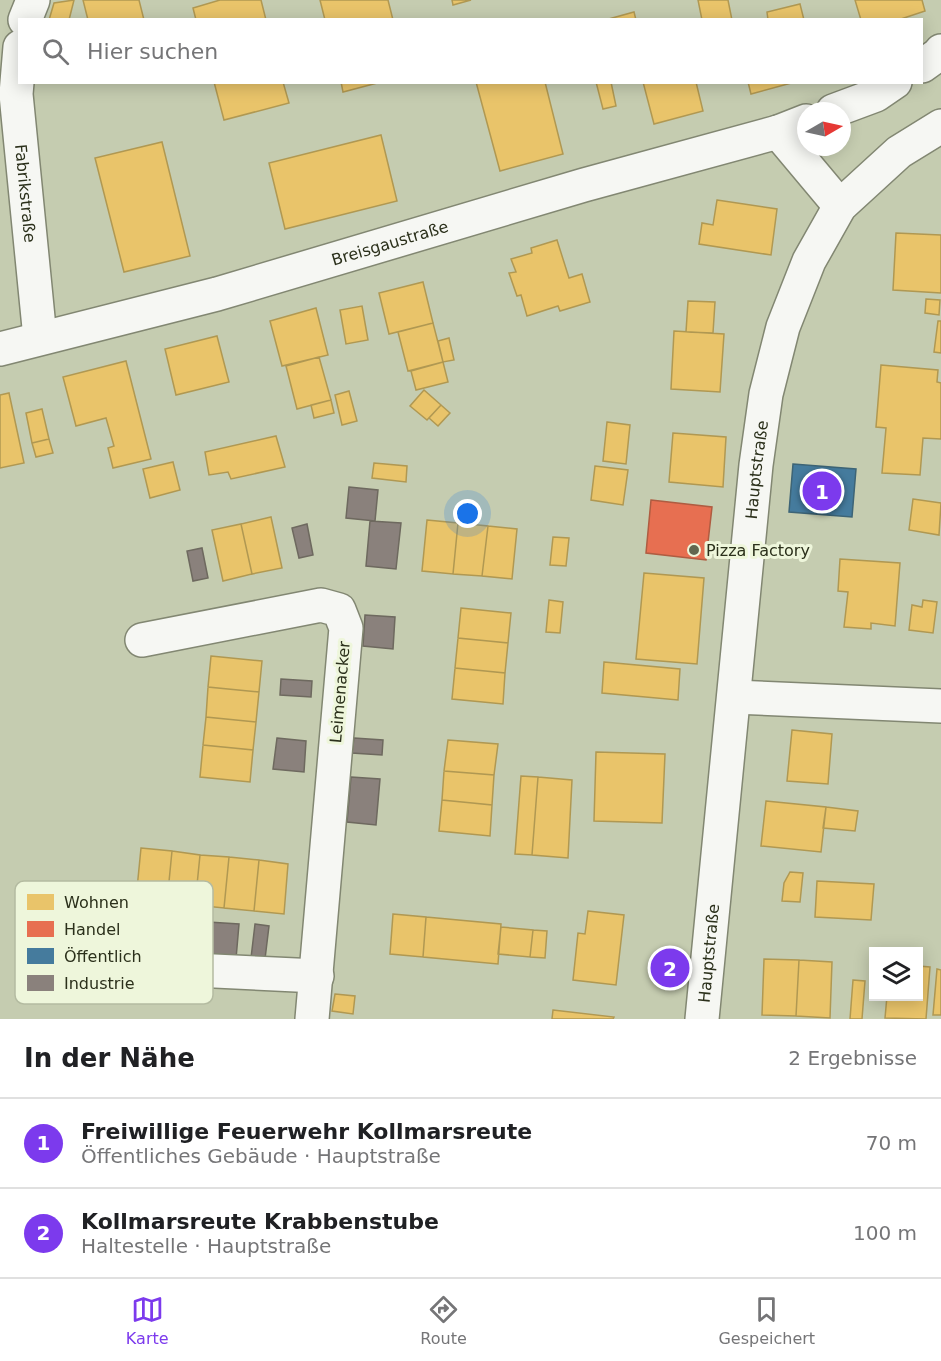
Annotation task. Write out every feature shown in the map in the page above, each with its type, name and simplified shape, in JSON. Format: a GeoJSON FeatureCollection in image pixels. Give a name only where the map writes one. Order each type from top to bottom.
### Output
{"type":"FeatureCollection","features":[{"type":"Feature","properties":{"kind":"street"},"geometry":{"type":"LineString","coordinates":[[27,18],[33,0]]}},
{"type":"Feature","properties":{"kind":"street","name":"Fabrikstraße"},"geometry":{"type":"LineString","coordinates":[[18,70],[16,94],[40,338]]}},
{"type":"Feature","properties":{"kind":"street"},"geometry":{"type":"LineString","coordinates":[[851,104],[876,95],[892,84]]}},
{"type":"Feature","properties":{"kind":"street","name":"Hauptstraße"},"geometry":{"type":"LineString","coordinates":[[702,1019],[756,465],[766,394],[787,316],[809,261],[840,206],[899,152],[941,126]]}},
{"type":"Feature","properties":{"kind":"street","name":"Breisgaustraße"},"geometry":{"type":"LineString","coordinates":[[0,349],[217,294],[584,185],[792,127],[840,206]]}},
{"type":"Feature","properties":{"kind":"street","name":"Leimenacker"},"geometry":{"type":"LineString","coordinates":[[142,640],[321,605],[339,610],[346,628],[312,1019]]}},
{"type":"Feature","properties":{"kind":"street"},"geometry":{"type":"LineString","coordinates":[[734,698],[941,706]]}},
{"type":"Feature","properties":{"kind":"street"},"geometry":{"type":"LineString","coordinates":[[213,971],[317,976]]}},
{"type":"Feature","properties":{"kind":"building: Wohnen"},"geometry":{"type":"Polygon","coordinates":[[[74,0],[70,18],[50,18],[54,3],[74,0]]]}},
{"type":"Feature","properties":{"kind":"building: Wohnen"},"geometry":{"type":"Polygon","coordinates":[[[83,0],[139,0],[144,18],[88,18],[83,0]]]}},
{"type":"Feature","properties":{"kind":"building: Wohnen"},"geometry":{"type":"Polygon","coordinates":[[[220,0],[261,0],[266,18],[196,18],[193,8],[220,0]]]}},
{"type":"Feature","properties":{"kind":"building: Wohnen"},"geometry":{"type":"Polygon","coordinates":[[[320,0],[388,0],[392,18],[324,18],[320,0]]]}},
{"type":"Feature","properties":{"kind":"building: Wohnen"},"geometry":{"type":"Polygon","coordinates":[[[452,0],[471,0],[453,5],[452,0]]]}},
{"type":"Feature","properties":{"kind":"building: Wohnen"},"geometry":{"type":"Polygon","coordinates":[[[698,0],[728,0],[732,18],[702,18],[698,0]]]}},
{"type":"Feature","properties":{"kind":"building: Wohnen"},"geometry":{"type":"Polygon","coordinates":[[[855,0],[922,0],[925,11],[904,18],[860,18],[855,0]]]}},
{"type":"Feature","properties":{"kind":"building: Wohnen"},"geometry":{"type":"Polygon","coordinates":[[[800,4],[804,18],[768,18],[767,12],[800,4]]]}},
{"type":"Feature","properties":{"kind":"building: Wohnen"},"geometry":{"type":"Polygon","coordinates":[[[634,12],[636,18],[612,18],[634,12]]]}},
{"type":"Feature","properties":{"kind":"building: Wohnen"},"geometry":{"type":"Polygon","coordinates":[[[215,84],[284,84],[289,103],[224,120],[215,84]]]}},
{"type":"Feature","properties":{"kind":"building: Wohnen"},"geometry":{"type":"Polygon","coordinates":[[[341,84],[373,84],[343,92],[341,84]]]}},
{"type":"Feature","properties":{"kind":"building: Wohnen"},"geometry":{"type":"Polygon","coordinates":[[[477,84],[546,84],[563,154],[500,171],[477,84]]]}},
{"type":"Feature","properties":{"kind":"building: Wohnen"},"geometry":{"type":"Polygon","coordinates":[[[597,84],[611,84],[616,106],[603,109],[597,84]]]}},
{"type":"Feature","properties":{"kind":"building: Wohnen"},"geometry":{"type":"Polygon","coordinates":[[[644,84],[696,84],[703,111],[654,124],[644,84]]]}},
{"type":"Feature","properties":{"kind":"building: Wohnen"},"geometry":{"type":"Polygon","coordinates":[[[748,84],[788,84],[751,94],[748,84]]]}},
{"type":"Feature","properties":{"kind":"building: Wohnen"},"geometry":{"type":"Polygon","coordinates":[[[381,135],[397,201],[285,229],[269,163],[381,135]]]}},
{"type":"Feature","properties":{"kind":"building: Wohnen"},"geometry":{"type":"Polygon","coordinates":[[[162,142],[190,256],[124,272],[95,158],[162,142]]]}},
{"type":"Feature","properties":{"kind":"building: Wohnen"},"geometry":{"type":"Polygon","coordinates":[[[717,200],[777,209],[771,255],[699,244],[702,223],[713,225],[717,200]]]}},
{"type":"Feature","properties":{"kind":"building: Wohnen"},"geometry":{"type":"Polygon","coordinates":[[[896,233],[941,235],[941,293],[893,290],[896,233]]]}},
{"type":"Feature","properties":{"kind":"building: Wohnen"},"geometry":{"type":"Polygon","coordinates":[[[557,240],[569,278],[582,274],[590,302],[560,311],[558,306],[527,316],[521,295],[517,296],[509,273],[516,272],[511,259],[532,253],[531,248],[557,240]]]}},
{"type":"Feature","properties":{"kind":"building: Wohnen"},"geometry":{"type":"Polygon","coordinates":[[[423,282],[433,323],[389,334],[379,293],[423,282]]]}},
{"type":"Feature","properties":{"kind":"building: Wohnen"},"geometry":{"type":"Polygon","coordinates":[[[926,299],[940,300],[939,315],[925,313],[926,299]]]}},
{"type":"Feature","properties":{"kind":"building: Wohnen"},"geometry":{"type":"Polygon","coordinates":[[[688,301],[715,302],[713,333],[686,332],[688,301]]]}},
{"type":"Feature","properties":{"kind":"building: Wohnen"},"geometry":{"type":"Polygon","coordinates":[[[362,306],[368,340],[346,344],[340,310],[362,306]]]}},
{"type":"Feature","properties":{"kind":"building: Wohnen"},"geometry":{"type":"Polygon","coordinates":[[[316,308],[328,355],[282,366],[270,321],[316,308]]]}},
{"type":"Feature","properties":{"kind":"building: Wohnen"},"geometry":{"type":"Polygon","coordinates":[[[938,321],[941,321],[941,353],[934,352],[938,321]]]}},
{"type":"Feature","properties":{"kind":"building: Wohnen"},"geometry":{"type":"Polygon","coordinates":[[[433,323],[443,362],[408,371],[398,332],[433,323]]]}},
{"type":"Feature","properties":{"kind":"building: Wohnen"},"geometry":{"type":"Polygon","coordinates":[[[674,331],[724,334],[720,392],[671,389],[674,331]]]}},
{"type":"Feature","properties":{"kind":"building: Wohnen"},"geometry":{"type":"Polygon","coordinates":[[[217,336],[229,382],[176,395],[165,349],[217,336]]]}},
{"type":"Feature","properties":{"kind":"building: Wohnen"},"geometry":{"type":"Polygon","coordinates":[[[449,338],[454,360],[443,362],[438,341],[449,338]]]}},
{"type":"Feature","properties":{"kind":"building: Wohnen"},"geometry":{"type":"Polygon","coordinates":[[[319,357],[331,400],[297,409],[286,366],[319,357]]]}},
{"type":"Feature","properties":{"kind":"building: Wohnen"},"geometry":{"type":"Polygon","coordinates":[[[126,361],[151,459],[113,468],[108,448],[114,446],[106,418],[76,426],[63,377],[126,361]]]}},
{"type":"Feature","properties":{"kind":"building: Wohnen"},"geometry":{"type":"Polygon","coordinates":[[[443,362],[448,382],[416,390],[411,371],[443,362]]]}},
{"type":"Feature","properties":{"kind":"building: Wohnen"},"geometry":{"type":"Polygon","coordinates":[[[881,365],[938,370],[937,382],[941,383],[941,439],[923,438],[920,475],[882,473],[886,428],[876,427],[881,365]]]}},
{"type":"Feature","properties":{"kind":"building: Wohnen"},"geometry":{"type":"Polygon","coordinates":[[[424,390],[441,405],[427,420],[410,406],[424,390]]]}},
{"type":"Feature","properties":{"kind":"building: Wohnen"},"geometry":{"type":"Polygon","coordinates":[[[349,391],[357,421],[342,425],[335,395],[349,391]]]}},
{"type":"Feature","properties":{"kind":"building: Wohnen"},"geometry":{"type":"Polygon","coordinates":[[[9,393],[24,463],[0,468],[0,395],[9,393]]]}},
{"type":"Feature","properties":{"kind":"building: Wohnen"},"geometry":{"type":"Polygon","coordinates":[[[331,400],[334,413],[314,418],[311,405],[331,400]]]}},
{"type":"Feature","properties":{"kind":"building: Wohnen"},"geometry":{"type":"Polygon","coordinates":[[[441,405],[450,413],[438,426],[429,418],[441,405]]]}},
{"type":"Feature","properties":{"kind":"building: Wohnen"},"geometry":{"type":"Polygon","coordinates":[[[42,409],[49,439],[32,443],[26,413],[42,409]]]}},
{"type":"Feature","properties":{"kind":"building: Wohnen"},"geometry":{"type":"Polygon","coordinates":[[[607,422],[630,425],[626,464],[603,461],[607,422]]]}},
{"type":"Feature","properties":{"kind":"building: Wohnen"},"geometry":{"type":"Polygon","coordinates":[[[673,433],[726,437],[723,487],[669,482],[673,433]]]}},
{"type":"Feature","properties":{"kind":"building: Wohnen"},"geometry":{"type":"Polygon","coordinates":[[[276,436],[285,467],[231,479],[228,472],[209,475],[205,452],[276,436]]]}},
{"type":"Feature","properties":{"kind":"building: Wohnen"},"geometry":{"type":"Polygon","coordinates":[[[49,439],[53,453],[36,457],[32,443],[49,439]]]}},
{"type":"Feature","properties":{"kind":"building: Wohnen"},"geometry":{"type":"Polygon","coordinates":[[[173,462],[180,490],[150,498],[143,469],[173,462]]]}},
{"type":"Feature","properties":{"kind":"building: Wohnen"},"geometry":{"type":"Polygon","coordinates":[[[374,463],[407,466],[406,482],[372,478],[374,463]]]}},
{"type":"Feature","properties":{"kind":"building: Wohnen"},"geometry":{"type":"Polygon","coordinates":[[[595,466],[628,470],[623,505],[591,500],[595,466]]]}},
{"type":"Feature","properties":{"kind":"building: Wohnen"},"geometry":{"type":"Polygon","coordinates":[[[913,499],[941,503],[939,535],[909,530],[913,499]]]}},
{"type":"Feature","properties":{"kind":"building: Wohnen"},"geometry":{"type":"Polygon","coordinates":[[[271,517],[282,568],[252,574],[241,524],[271,517]]]}},
{"type":"Feature","properties":{"kind":"building: Wohnen"},"geometry":{"type":"Polygon","coordinates":[[[427,520],[458,523],[453,574],[422,571],[427,520]]]}},
{"type":"Feature","properties":{"kind":"building: Wohnen"},"geometry":{"type":"Polygon","coordinates":[[[458,523],[488,526],[482,576],[453,574],[458,523]]]}},
{"type":"Feature","properties":{"kind":"building: Wohnen"},"geometry":{"type":"Polygon","coordinates":[[[241,524],[252,574],[223,581],[212,530],[241,524]]]}},
{"type":"Feature","properties":{"kind":"building: Wohnen"},"geometry":{"type":"Polygon","coordinates":[[[488,526],[517,529],[512,579],[482,576],[488,526]]]}},
{"type":"Feature","properties":{"kind":"building: Wohnen"},"geometry":{"type":"Polygon","coordinates":[[[553,537],[569,538],[566,566],[550,565],[553,537]]]}},
{"type":"Feature","properties":{"kind":"building: Wohnen"},"geometry":{"type":"Polygon","coordinates":[[[840,559],[900,563],[895,626],[871,623],[871,629],[844,627],[848,592],[838,591],[840,559]]]}},
{"type":"Feature","properties":{"kind":"building: Wohnen"},"geometry":{"type":"Polygon","coordinates":[[[644,573],[704,578],[697,664],[636,659],[644,573]]]}},
{"type":"Feature","properties":{"kind":"building: Wohnen"},"geometry":{"type":"Polygon","coordinates":[[[549,600],[563,602],[560,633],[546,632],[549,600]]]}},
{"type":"Feature","properties":{"kind":"building: Wohnen"},"geometry":{"type":"Polygon","coordinates":[[[923,600],[937,602],[933,633],[909,630],[912,605],[922,607],[923,600]]]}},
{"type":"Feature","properties":{"kind":"building: Wohnen"},"geometry":{"type":"Polygon","coordinates":[[[461,608],[511,613],[508,643],[458,638],[461,608]]]}},
{"type":"Feature","properties":{"kind":"building: Wohnen"},"geometry":{"type":"Polygon","coordinates":[[[458,638],[508,643],[505,673],[455,668],[458,638]]]}},
{"type":"Feature","properties":{"kind":"building: Wohnen"},"geometry":{"type":"Polygon","coordinates":[[[211,656],[262,661],[259,692],[208,687],[211,656]]]}},
{"type":"Feature","properties":{"kind":"building: Wohnen"},"geometry":{"type":"Polygon","coordinates":[[[604,662],[680,669],[678,700],[602,693],[604,662]]]}},
{"type":"Feature","properties":{"kind":"building: Wohnen"},"geometry":{"type":"Polygon","coordinates":[[[455,668],[505,673],[503,704],[452,699],[455,668]]]}},
{"type":"Feature","properties":{"kind":"building: Wohnen"},"geometry":{"type":"Polygon","coordinates":[[[208,687],[259,692],[256,722],[206,717],[208,687]]]}},
{"type":"Feature","properties":{"kind":"building: Wohnen"},"geometry":{"type":"Polygon","coordinates":[[[206,717],[256,722],[253,750],[203,745],[206,717]]]}},
{"type":"Feature","properties":{"kind":"building: Wohnen"},"geometry":{"type":"Polygon","coordinates":[[[792,730],[832,734],[828,784],[787,781],[792,730]]]}},
{"type":"Feature","properties":{"kind":"building: Wohnen"},"geometry":{"type":"Polygon","coordinates":[[[448,740],[498,744],[494,775],[444,771],[448,740]]]}},
{"type":"Feature","properties":{"kind":"building: Wohnen"},"geometry":{"type":"Polygon","coordinates":[[[203,745],[253,750],[250,782],[200,777],[203,745]]]}},
{"type":"Feature","properties":{"kind":"building: Wohnen"},"geometry":{"type":"Polygon","coordinates":[[[596,752],[665,754],[662,823],[594,821],[596,752]]]}},
{"type":"Feature","properties":{"kind":"building: Wohnen"},"geometry":{"type":"Polygon","coordinates":[[[444,771],[494,775],[492,805],[442,800],[444,771]]]}},
{"type":"Feature","properties":{"kind":"building: Wohnen"},"geometry":{"type":"Polygon","coordinates":[[[521,776],[538,777],[532,855],[515,854],[521,776]]]}},
{"type":"Feature","properties":{"kind":"building: Wohnen"},"geometry":{"type":"Polygon","coordinates":[[[538,777],[572,780],[568,858],[532,855],[538,777]]]}},
{"type":"Feature","properties":{"kind":"building: Wohnen"},"geometry":{"type":"Polygon","coordinates":[[[442,800],[492,805],[490,836],[439,831],[442,800]]]}},
{"type":"Feature","properties":{"kind":"building: Wohnen"},"geometry":{"type":"Polygon","coordinates":[[[766,801],[826,807],[821,852],[761,846],[766,801]]]}},
{"type":"Feature","properties":{"kind":"building: Wohnen"},"geometry":{"type":"Polygon","coordinates":[[[826,807],[858,811],[855,831],[823,828],[826,807]]]}},
{"type":"Feature","properties":{"kind":"building: Wohnen"},"geometry":{"type":"Polygon","coordinates":[[[141,848],[172,851],[169,881],[138,881],[141,848]]]}},
{"type":"Feature","properties":{"kind":"building: Wohnen"},"geometry":{"type":"Polygon","coordinates":[[[172,851],[200,855],[197,881],[169,881],[172,851]]]}},
{"type":"Feature","properties":{"kind":"building: Wohnen"},"geometry":{"type":"Polygon","coordinates":[[[200,855],[229,857],[224,908],[213,907],[213,881],[197,881],[200,855]]]}},
{"type":"Feature","properties":{"kind":"building: Wohnen"},"geometry":{"type":"Polygon","coordinates":[[[229,857],[259,860],[254,911],[224,908],[229,857]]]}},
{"type":"Feature","properties":{"kind":"building: Wohnen"},"geometry":{"type":"Polygon","coordinates":[[[259,860],[288,864],[284,914],[254,911],[259,860]]]}},
{"type":"Feature","properties":{"kind":"building: Wohnen"},"geometry":{"type":"Polygon","coordinates":[[[790,872],[803,873],[800,902],[782,901],[784,883],[790,872]]]}},
{"type":"Feature","properties":{"kind":"building: Wohnen"},"geometry":{"type":"Polygon","coordinates":[[[817,881],[874,884],[871,920],[815,917],[817,881]]]}},
{"type":"Feature","properties":{"kind":"building: Wohnen"},"geometry":{"type":"Polygon","coordinates":[[[588,911],[624,915],[616,985],[573,980],[578,933],[585,934],[588,911]]]}},
{"type":"Feature","properties":{"kind":"building: Wohnen"},"geometry":{"type":"Polygon","coordinates":[[[393,914],[426,917],[423,957],[390,954],[393,914]]]}},
{"type":"Feature","properties":{"kind":"building: Wohnen"},"geometry":{"type":"Polygon","coordinates":[[[426,917],[501,924],[498,964],[423,957],[426,917]]]}},
{"type":"Feature","properties":{"kind":"building: Wohnen"},"geometry":{"type":"Polygon","coordinates":[[[501,927],[533,930],[530,957],[498,954],[501,927]]]}},
{"type":"Feature","properties":{"kind":"building: Wohnen"},"geometry":{"type":"Polygon","coordinates":[[[533,930],[547,931],[545,958],[530,957],[533,930]]]}},
{"type":"Feature","properties":{"kind":"building: Wohnen"},"geometry":{"type":"Polygon","coordinates":[[[764,959],[799,960],[796,1016],[762,1015],[764,959]]]}},
{"type":"Feature","properties":{"kind":"building: Wohnen"},"geometry":{"type":"Polygon","coordinates":[[[799,960],[832,962],[830,1018],[796,1016],[799,960]]]}},
{"type":"Feature","properties":{"kind":"building: Wohnen"},"geometry":{"type":"Polygon","coordinates":[[[923,966],[930,967],[926,1019],[885,1018],[887,1001],[923,1001],[923,966]]]}},
{"type":"Feature","properties":{"kind":"building: Wohnen"},"geometry":{"type":"Polygon","coordinates":[[[937,969],[941,970],[941,1015],[933,1015],[937,969]]]}},
{"type":"Feature","properties":{"kind":"building: Wohnen"},"geometry":{"type":"Polygon","coordinates":[[[853,980],[865,981],[862,1019],[850,1019],[853,980]]]}},
{"type":"Feature","properties":{"kind":"building: Wohnen"},"geometry":{"type":"Polygon","coordinates":[[[335,994],[355,996],[353,1014],[332,1011],[335,994]]]}},
{"type":"Feature","properties":{"kind":"building: Wohnen"},"geometry":{"type":"Polygon","coordinates":[[[553,1010],[614,1017],[613,1019],[552,1019],[553,1010]]]}},
{"type":"Feature","properties":{"kind":"building: Handel"},"geometry":{"type":"Polygon","coordinates":[[[651,500],[712,507],[706,560],[646,553],[651,500]]]}},
{"type":"Feature","properties":{"kind":"building: Öffentlich"},"geometry":{"type":"Polygon","coordinates":[[[793,464],[856,469],[852,517],[789,512],[793,464]]]}},
{"type":"Feature","properties":{"kind":"building: Industrie"},"geometry":{"type":"Polygon","coordinates":[[[349,487],[378,490],[375,521],[346,518],[349,487]]]}},
{"type":"Feature","properties":{"kind":"building: Industrie"},"geometry":{"type":"Polygon","coordinates":[[[370,521],[401,523],[396,569],[366,566],[370,521]]]}},
{"type":"Feature","properties":{"kind":"building: Industrie"},"geometry":{"type":"Polygon","coordinates":[[[307,524],[313,555],[299,558],[292,528],[307,524]]]}},
{"type":"Feature","properties":{"kind":"building: Industrie"},"geometry":{"type":"Polygon","coordinates":[[[202,548],[208,578],[193,581],[187,551],[202,548]]]}},
{"type":"Feature","properties":{"kind":"building: Industrie"},"geometry":{"type":"Polygon","coordinates":[[[365,615],[395,617],[393,649],[363,646],[365,615]]]}},
{"type":"Feature","properties":{"kind":"building: Industrie"},"geometry":{"type":"Polygon","coordinates":[[[281,679],[312,681],[311,697],[280,695],[281,679]]]}},
{"type":"Feature","properties":{"kind":"building: Industrie"},"geometry":{"type":"Polygon","coordinates":[[[277,738],[306,741],[304,772],[273,769],[277,738]]]}},
{"type":"Feature","properties":{"kind":"building: Industrie"},"geometry":{"type":"Polygon","coordinates":[[[354,738],[383,740],[382,755],[352,753],[354,738]]]}},
{"type":"Feature","properties":{"kind":"building: Industrie"},"geometry":{"type":"Polygon","coordinates":[[[351,777],[380,779],[376,825],[347,822],[351,777]]]}},
{"type":"Feature","properties":{"kind":"building: Industrie"},"geometry":{"type":"Polygon","coordinates":[[[213,922],[239,924],[236,959],[213,956],[213,922]]]}},
{"type":"Feature","properties":{"kind":"building: Industrie"},"geometry":{"type":"Polygon","coordinates":[[[255,924],[269,926],[265,959],[251,958],[255,924]]]}},
{"type":"Feature","properties":{"kind":"place","name":"Freiwillige Feuerwehr Kollmarsreute"},"geometry":{"type":"Point","coordinates":[822,491]}},
{"type":"Feature","properties":{"kind":"place","name":"Pizza Factory"},"geometry":{"type":"Point","coordinates":[694,550]}},
{"type":"Feature","properties":{"kind":"place","name":"Kollmarsreute Krabbenstube"},"geometry":{"type":"Point","coordinates":[670,968]}}]}
